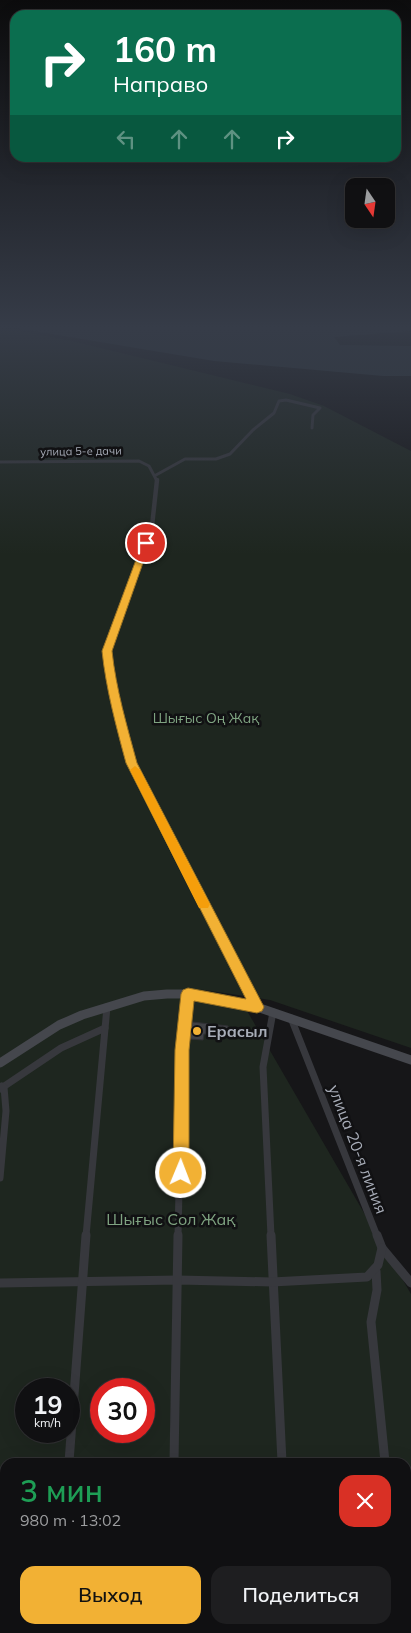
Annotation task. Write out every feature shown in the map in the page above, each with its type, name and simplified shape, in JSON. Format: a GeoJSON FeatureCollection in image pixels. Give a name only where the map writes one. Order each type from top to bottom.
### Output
{"type":"FeatureCollection","features":[{"type":"Feature","properties":{"kind":"street"},"geometry":{"type":"LineString","coordinates":[[257,1007],[131,763],[109,668],[107,651],[152,526],[159,487],[156,475],[180,460],[221,458],[232,453],[241,446],[257,426],[277,410],[279,403]]}},
{"type":"Feature","properties":{"kind":"street"},"geometry":{"type":"LineString","coordinates":[[300,403],[320,408],[313,415],[311,421],[312,428]]}},
{"type":"Feature","properties":{"kind":"street","name":"улица 5-е дачи"},"geometry":{"type":"LineString","coordinates":[[0,462],[139,461],[149,466],[156,475]]}},
{"type":"Feature","properties":{"kind":"street"},"geometry":{"type":"LineString","coordinates":[[174,1458],[182,1050],[188,994]]}},
{"type":"Feature","properties":{"kind":"street"},"geometry":{"type":"LineString","coordinates":[[0,1063],[59,1025],[106,1007],[144,996],[188,994],[257,1007],[411,1060]]}},
{"type":"Feature","properties":{"kind":"street"},"geometry":{"type":"LineString","coordinates":[[69,1458],[82,1283],[106,1007]]}},
{"type":"Feature","properties":{"kind":"street"},"geometry":{"type":"LineString","coordinates":[[272,1012],[263,1067],[282,1458]]}},
{"type":"Feature","properties":{"kind":"street","name":"улица 20-я линия"},"geometry":{"type":"LineString","coordinates":[[291,1018],[382,1248],[411,1284]]}},
{"type":"Feature","properties":{"kind":"street"},"geometry":{"type":"LineString","coordinates":[[0,1178],[6,1111],[1,1087],[61,1048],[105,1028]]}},
{"type":"Feature","properties":{"kind":"street"},"geometry":{"type":"LineString","coordinates":[[382,1248],[376,1271],[377,1290],[371,1322],[385,1458]]}},
{"type":"Feature","properties":{"kind":"street"},"geometry":{"type":"LineString","coordinates":[[0,1283],[178,1280],[272,1282],[367,1278],[376,1271]]}},
{"type":"Feature","properties":{"kind":"green space","name":"Шығыс Оң Жақ"},"geometry":{"type":"Polygon","coordinates":[[[0,403],[316,403],[411,451],[411,1048],[270,1000],[198,989],[239,997],[411,1294],[411,1458],[0,1458],[0,403]]]}},
{"type":"Feature","properties":{"kind":"building"},"geometry":{"type":"Polygon","coordinates":[[[192,1022],[228,1026],[228,1036],[204,1034],[203,1040],[190,1039],[192,1022]]]}},
{"type":"Feature","properties":{"kind":"slow traffic"},"geometry":{"type":"LineString","coordinates":[[135,770],[204,904]]}},
{"type":"Feature","properties":{"kind":"place","name":"Ерасыл"},"geometry":{"type":"Point","coordinates":[197,1031]}},
{"type":"Feature","properties":{"kind":"route"},"geometry":{"type":"LineString","coordinates":[[146,543],[107,651],[124,738],[131,763],[257,1007],[188,994],[182,1050],[181,1173]]}},
{"type":"Feature","properties":{"kind":"park label","name":"Шығыс Сол Жақ"},"geometry":{"type":"Point","coordinates":[171,1219]}}]}
